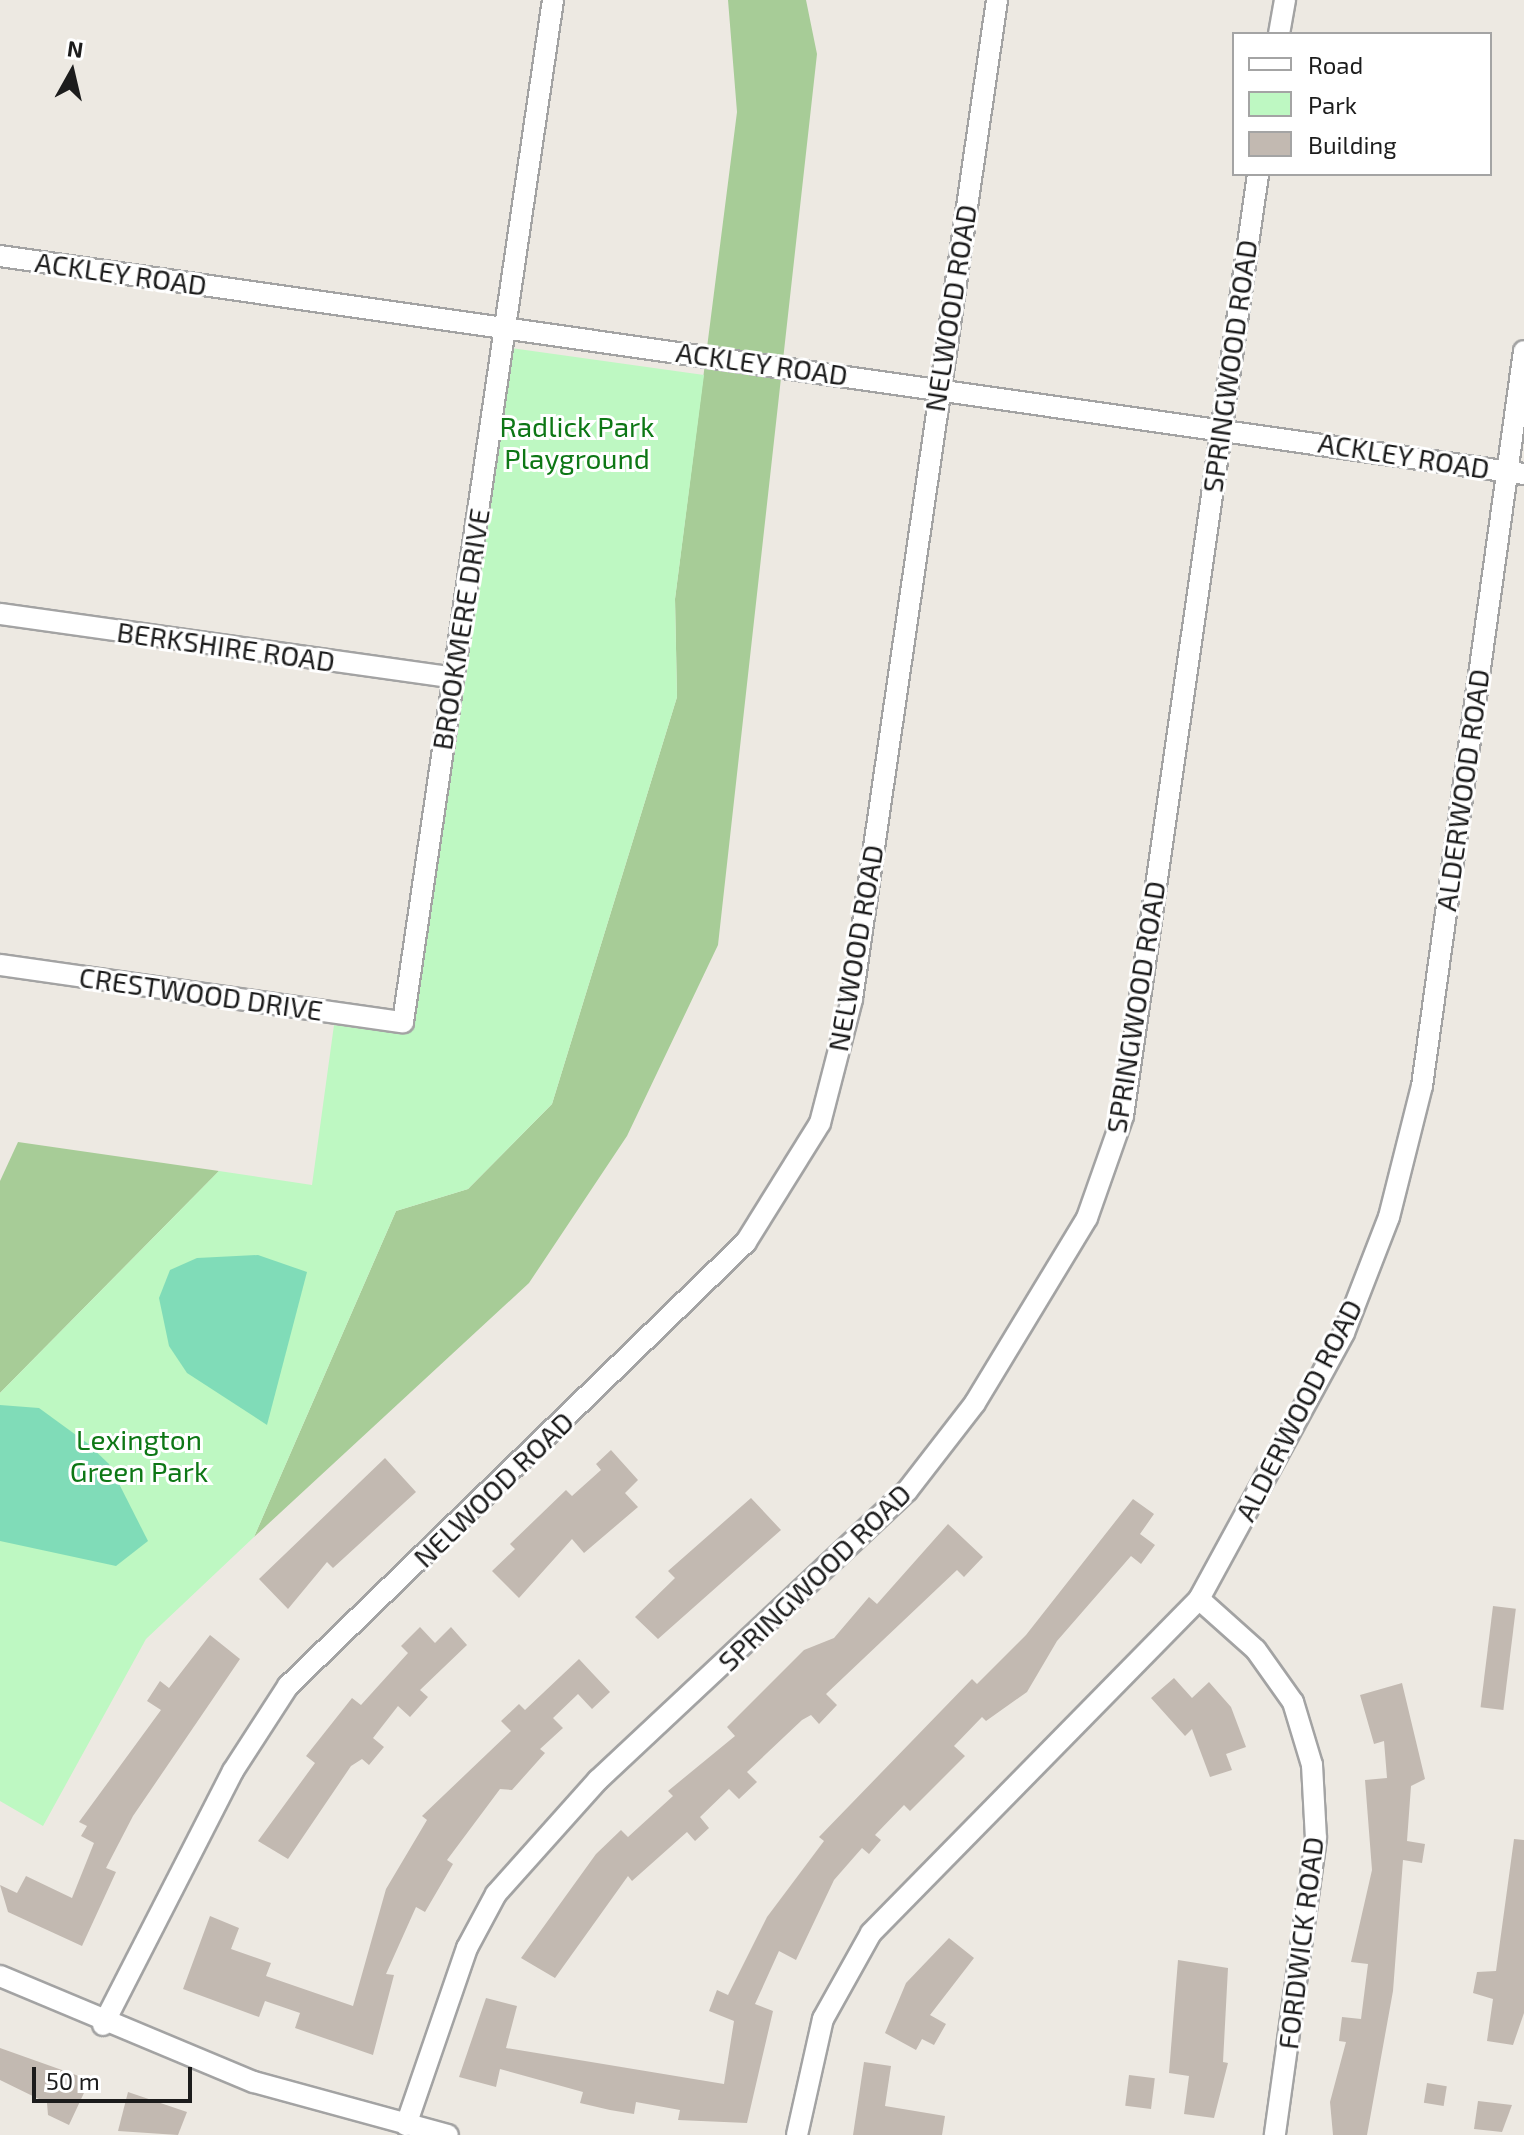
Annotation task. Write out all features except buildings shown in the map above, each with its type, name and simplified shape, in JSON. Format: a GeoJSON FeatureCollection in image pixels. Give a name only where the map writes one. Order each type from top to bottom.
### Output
{"type":"FeatureCollection","features":[{"type":"Feature","properties":{"kind":"street","name":"BROOKMERE DRIVE"},"geometry":{"type":"LineString","coordinates":[[403,1022],[451,677],[507,327],[553,0]]}},
{"type":"Feature","properties":{"kind":"street","name":"NELWOOD ROAD"},"geometry":{"type":"LineString","coordinates":[[103,2025],[233,1771],[288,1686],[746,1242],[820,1123],[852,999],[938,388],[997,0]]}},
{"type":"Feature","properties":{"kind":"street"},"geometry":{"type":"LineString","coordinates":[[1279,32],[1285,0]]}},
{"type":"Feature","properties":{"kind":"street","name":"SPRINGWOOD ROAD"},"geometry":{"type":"LineString","coordinates":[[406,2125],[467,1948],[496,1894],[598,1780],[907,1491],[983,1390],[1087,1218],[1123,1116],[1258,176]]}},
{"type":"Feature","properties":{"kind":"street","name":"ACKLEY ROAD"},"geometry":{"type":"LineString","coordinates":[[0,256],[1220,427],[1514,472]]}},
{"type":"Feature","properties":{"kind":"street","name":"ALDERWOOD ROAD"},"geometry":{"type":"LineString","coordinates":[[797,2135],[823,2019],[871,1933],[1199,1599],[1344,1333],[1389,1217],[1422,1086],[1514,472],[1524,351]]}},
{"type":"Feature","properties":{"kind":"street","name":"BERKSHIRE ROAD"},"geometry":{"type":"LineString","coordinates":[[0,614],[451,677]]}},
{"type":"Feature","properties":{"kind":"street","name":"CRESTWOOD DRIVE"},"geometry":{"type":"LineString","coordinates":[[0,965],[403,1022]]}},
{"type":"Feature","properties":{"kind":"street","name":"FORDWICK ROAD"},"geometry":{"type":"LineString","coordinates":[[1199,1599],[1256,1650],[1293,1702],[1312,1765],[1316,1838],[1275,2135]]}},
{"type":"Feature","properties":{"kind":"street"},"geometry":{"type":"LineString","coordinates":[[0,1976],[103,2025],[254,2082],[448,2135]]}},
{"type":"Feature","properties":{"kind":"green space"},"geometry":{"type":"Polygon","coordinates":[[[728,0],[806,0],[817,54],[718,945],[627,1136],[529,1283],[254,1537],[396,1211],[468,1189],[552,1104],[677,697],[675,599],[737,112],[728,0]]]}},
{"type":"Feature","properties":{"kind":"green space","name":"Lexington Green Park"},"geometry":{"type":"Polygon","coordinates":[[[511,348],[704,375],[675,599],[677,697],[552,1104],[468,1189],[396,1211],[254,1537],[146,1639],[43,1826],[0,1801],[0,1393],[219,1171],[312,1185],[334,1025],[386,1032],[409,1020],[511,348]]]}},
{"type":"Feature","properties":{"kind":"green space"},"geometry":{"type":"Polygon","coordinates":[[[18,1142],[219,1171],[0,1393],[0,1181],[18,1142]]]}},
{"type":"Feature","properties":{"kind":"green space"},"geometry":{"type":"Polygon","coordinates":[[[258,1255],[307,1272],[267,1425],[187,1373],[169,1346],[159,1298],[170,1270],[197,1258],[258,1255]]]}},
{"type":"Feature","properties":{"kind":"green space"},"geometry":{"type":"Polygon","coordinates":[[[0,1405],[39,1408],[87,1443],[109,1464],[148,1541],[116,1566],[0,1541],[0,1405]]]}},
{"type":"Feature","properties":{"kind":"park label","name":"Radlick Park Playground"},"geometry":{"type":"Point","coordinates":[577,442]}}]}
